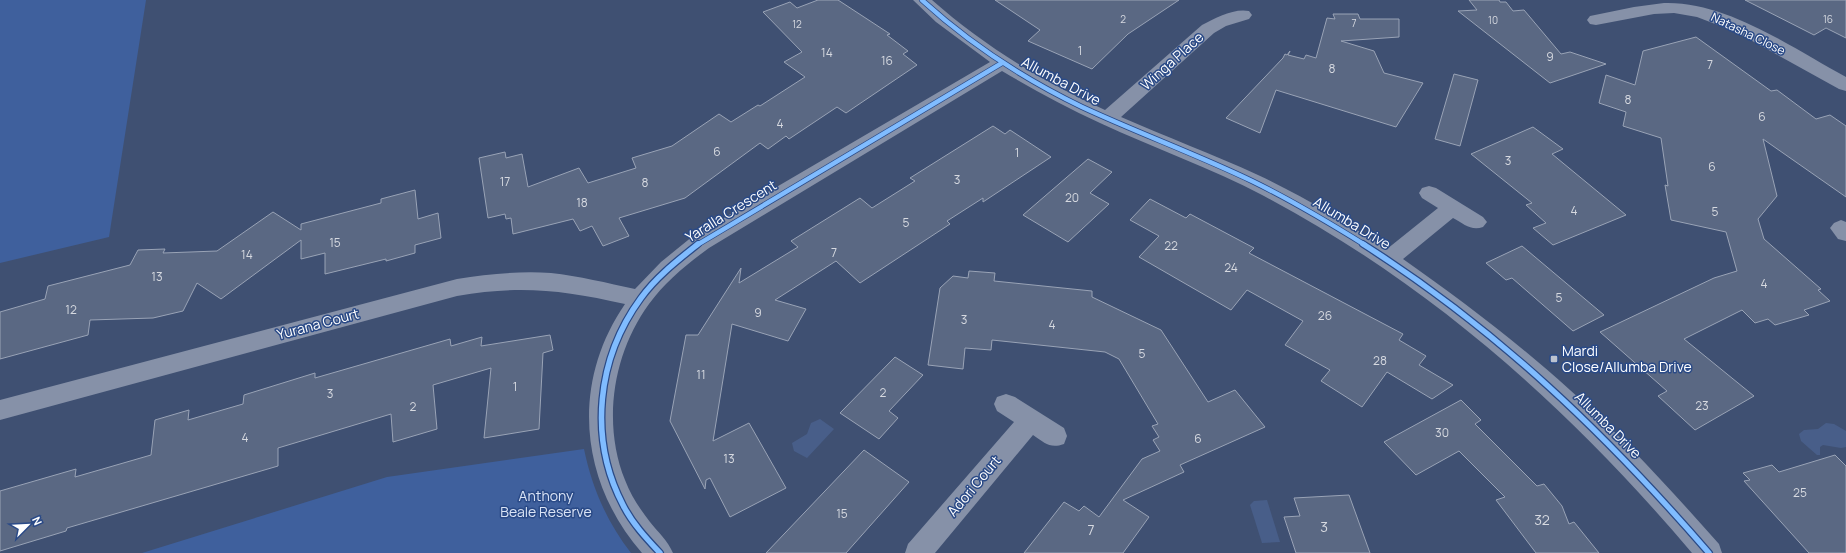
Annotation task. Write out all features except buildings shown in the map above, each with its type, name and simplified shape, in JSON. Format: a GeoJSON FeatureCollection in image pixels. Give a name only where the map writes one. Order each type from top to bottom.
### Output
{"type":"FeatureCollection","features":[{"type":"Feature","properties":{"kind":"street","name":"Allumba Drive"},"geometry":{"type":"LineString","coordinates":[[922,0],[968,39],[1002,63],[1052,91],[1107,119],[1270,190],[1329,222],[1388,259],[1471,319],[1549,384],[1632,466],[1709,553]]}},
{"type":"Feature","properties":{"kind":"street","name":"Natasha Close"},"geometry":{"type":"LineString","coordinates":[[1596,20],[1660,8],[1676,8],[1707,14],[1750,33],[1846,85]]}},
{"type":"Feature","properties":{"kind":"street","name":"Winga Place"},"geometry":{"type":"LineString","coordinates":[[1107,119],[1208,30],[1238,10],[1256,29]]}},
{"type":"Feature","properties":{"kind":"street","name":"Yaralla Crescent"},"geometry":{"type":"LineString","coordinates":[[660,553],[633,522],[622,504],[606,464],[601,431],[601,402],[609,360],[626,321],[640,299],[670,266],[701,242],[1002,63]]}},
{"type":"Feature","properties":{"kind":"street"},"geometry":{"type":"LineString","coordinates":[[1429,193],[1476,222]]}},
{"type":"Feature","properties":{"kind":"street"},"geometry":{"type":"LineString","coordinates":[[1388,259],[1453,207]]}},
{"type":"Feature","properties":{"kind":"street","name":"Yurana Court"},"geometry":{"type":"LineString","coordinates":[[0,410],[424,295],[470,285],[513,280],[553,282],[640,299]]}},
{"type":"Feature","properties":{"kind":"street"},"geometry":{"type":"LineString","coordinates":[[1006,404],[1055,436]]}},
{"type":"Feature","properties":{"kind":"street","name":"Adori Court"},"geometry":{"type":"LineString","coordinates":[[918,553],[1031,420]]}},
{"type":"Feature","properties":{"kind":"green space"},"geometry":{"type":"Polygon","coordinates":[[[0,0],[146,0],[109,237],[0,263],[0,0]]]}},
{"type":"Feature","properties":{"kind":"green space","name":"Anthony Beale Reserve"},"geometry":{"type":"Polygon","coordinates":[[[584,449],[596,491],[608,517],[631,553],[142,553],[387,477],[584,449]]]}},
{"type":"Feature","properties":{"kind":"shaded area"},"geometry":{"type":"Polygon","coordinates":[[[820,419],[834,429],[807,458],[794,451],[792,443],[807,434],[811,423],[820,419]]]}},
{"type":"Feature","properties":{"kind":"shaded area"},"geometry":{"type":"Polygon","coordinates":[[[1826,423],[1834,424],[1846,431],[1846,447],[1841,448],[1823,445],[1820,447],[1820,455],[1817,455],[1801,441],[1799,434],[1804,430],[1818,429],[1826,423]]]}},
{"type":"Feature","properties":{"kind":"shaded area"},"geometry":{"type":"Polygon","coordinates":[[[1267,500],[1280,542],[1262,543],[1250,505],[1254,501],[1267,500]]]}},
{"type":"Feature","properties":{"kind":"cycle path"},"geometry":{"type":"LineString","coordinates":[[922,0],[964,36],[986,52],[1032,81],[1106,118],[1231,171],[1272,191],[1335,226],[1395,264],[1453,306],[1508,350],[1562,397],[1613,447],[1662,499],[1709,553]]}},
{"type":"Feature","properties":{"kind":"cycle path"},"geometry":{"type":"LineString","coordinates":[[660,553],[640,530],[623,505],[612,480],[604,454],[601,427],[602,399],[606,372],[614,346],[626,321],[641,298],[662,275],[701,242],[1002,63]]}},
{"type":"Feature","properties":{"kind":"place","name":"Mardi Close/Allumba Drive"},"geometry":{"type":"Point","coordinates":[1554,359]}}]}
